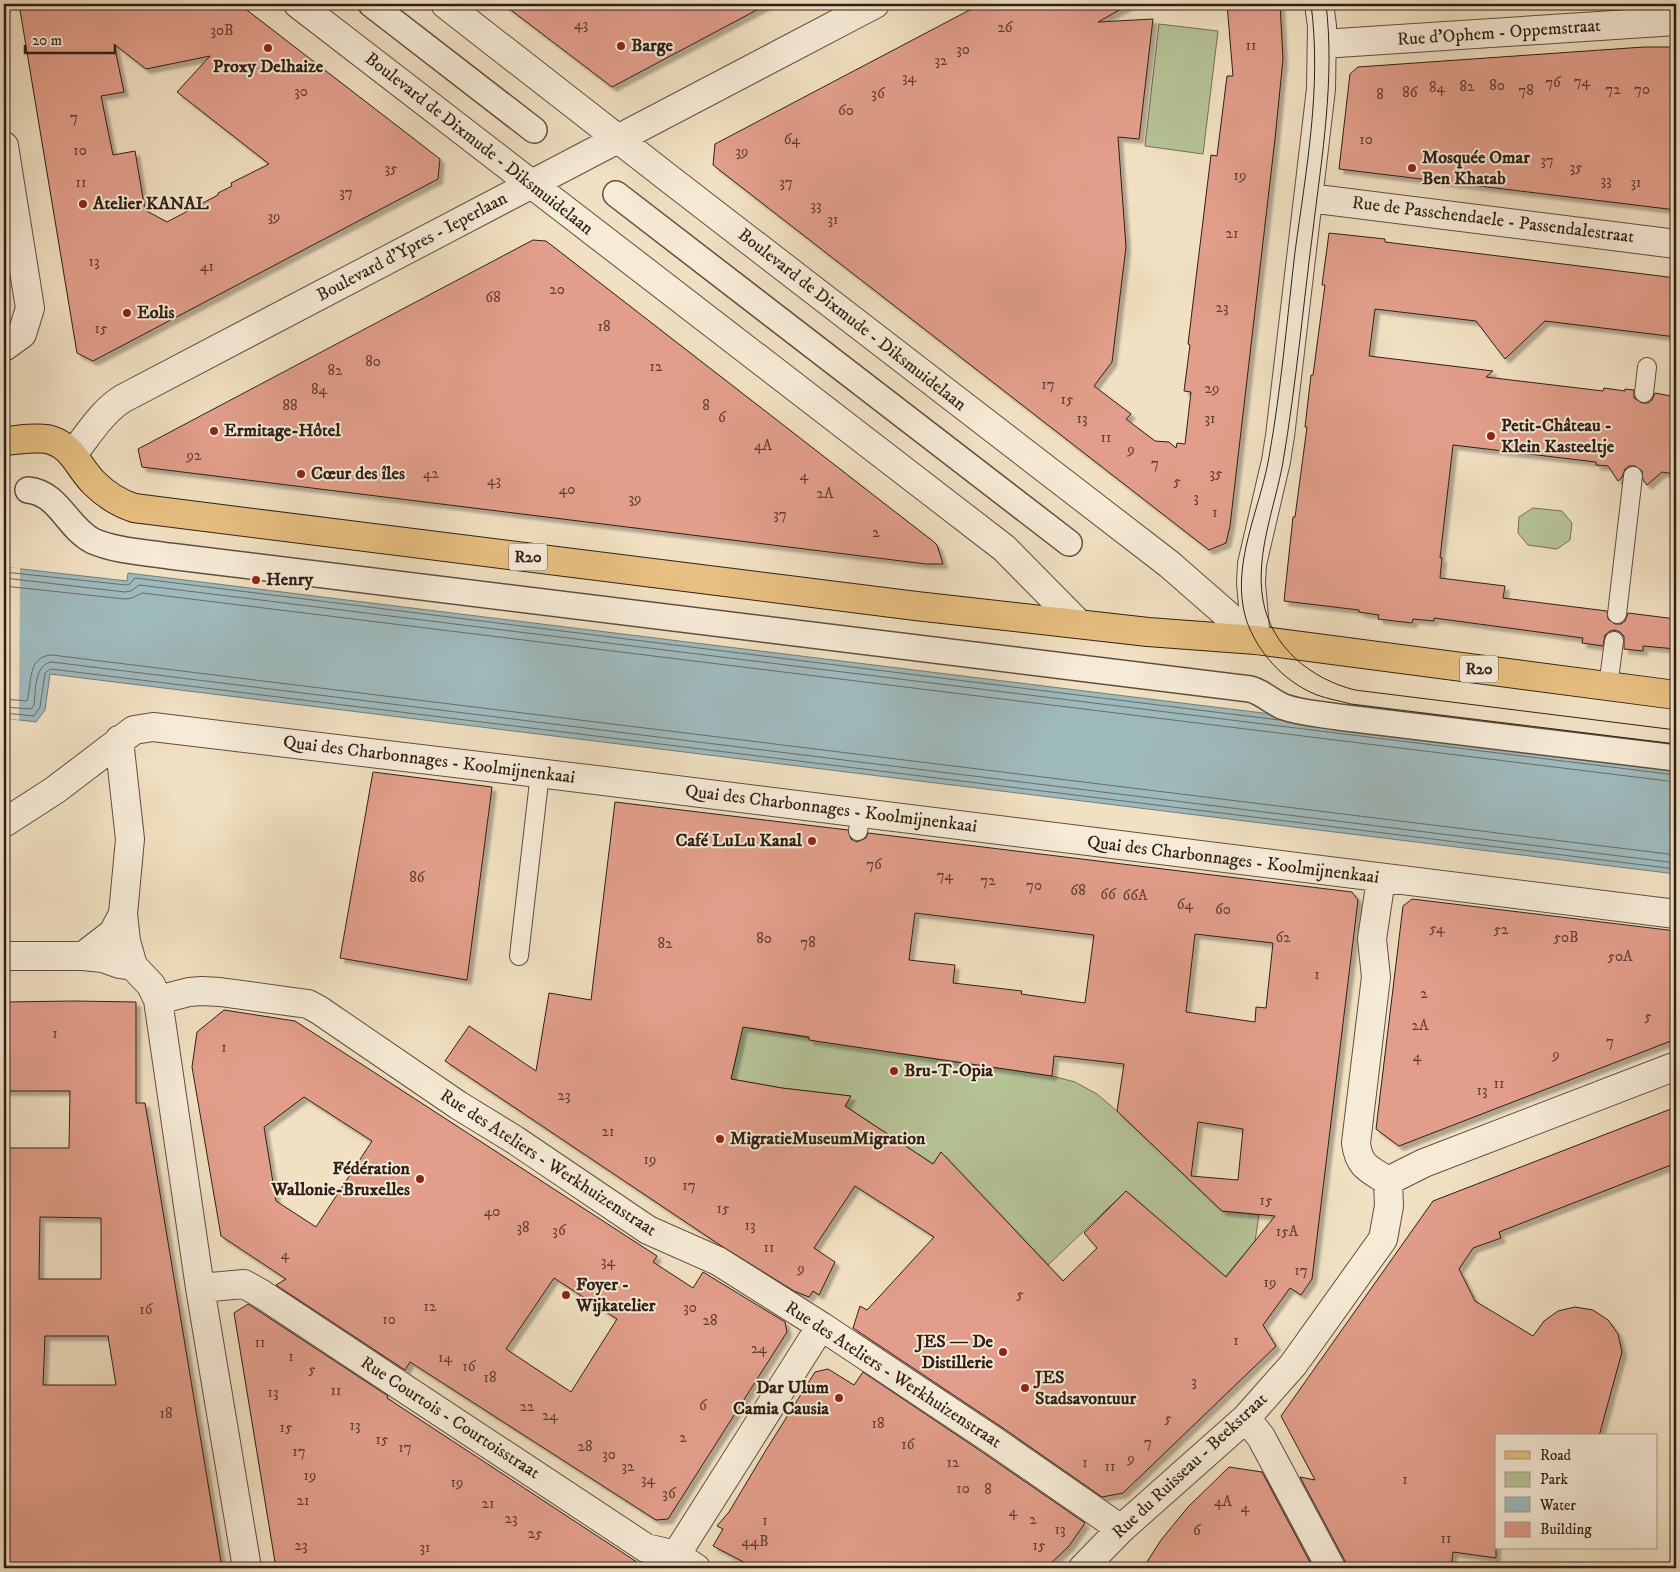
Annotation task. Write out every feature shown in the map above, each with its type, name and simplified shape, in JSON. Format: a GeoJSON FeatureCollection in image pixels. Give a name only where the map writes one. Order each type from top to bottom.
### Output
{"type":"FeatureCollection","features":[{"type":"Feature","properties":{"kind":"main road","name":"R20"},"geometry":{"type":"LineString","coordinates":[[4,442],[33,438],[58,442],[72,454],[93,482],[102,490],[124,505],[134,508],[916,606],[1148,632],[1256,640],[1676,695]]}},
{"type":"Feature","properties":{"kind":"street","name":"Boulevard de Dixmude - Diksmuidelaan"},"geometry":{"type":"LineString","coordinates":[[298,4],[1004,548],[1079,624]]}},
{"type":"Feature","properties":{"kind":"street"},"geometry":{"type":"LineString","coordinates":[[371,4],[534,130]]}},
{"type":"Feature","properties":{"kind":"street","name":"Boulevard de Dixmude - Diksmuidelaan"},"geometry":{"type":"LineString","coordinates":[[445,4],[1169,564],[1256,640]]}},
{"type":"Feature","properties":{"kind":"street","name":"Boulevard d'Ypres - Ieperlaan"},"geometry":{"type":"LineString","coordinates":[[72,454],[101,419],[117,402],[124,398],[875,4]]}},
{"type":"Feature","properties":{"kind":"street"},"geometry":{"type":"LineString","coordinates":[[1256,640],[1251,583],[1252,564],[1276,461],[1309,198],[1321,89],[1322,44],[1318,4]]}},
{"type":"Feature","properties":{"kind":"street","name":"Rue d'Ophem - Oppemstraat"},"geometry":{"type":"LineString","coordinates":[[1322,44],[1676,21]]}},
{"type":"Feature","properties":{"kind":"street"},"geometry":{"type":"LineString","coordinates":[[4,146],[30,308],[22,334],[4,346]]}},
{"type":"Feature","properties":{"kind":"street"},"geometry":{"type":"LineString","coordinates":[[616,194],[1068,543]]}},
{"type":"Feature","properties":{"kind":"street","name":"Rue de Passchendaele - Passendalestraat"},"geometry":{"type":"LineString","coordinates":[[1309,198],[1676,244]]}},
{"type":"Feature","properties":{"kind":"street"},"geometry":{"type":"LineString","coordinates":[[28,490],[37,491],[47,496],[79,531],[92,540],[114,547],[170,546],[899,635],[1250,689],[1293,710],[1676,758]]}},
{"type":"Feature","properties":{"kind":"street","name":"Quai des Charbonnages - Koolmijnenkaai"},"geometry":{"type":"LineString","coordinates":[[8,820],[55,790],[134,730],[153,727],[540,773],[859,822],[1381,879],[1676,914]]}},
{"type":"Feature","properties":{"kind":"street"},"geometry":{"type":"LineString","coordinates":[[119,740],[130,839],[123,914],[126,941],[133,966],[151,986],[158,1000],[200,1288],[247,1568]]}},
{"type":"Feature","properties":{"kind":"street"},"geometry":{"type":"LineString","coordinates":[[1381,879],[1372,938],[1376,977],[1356,1143],[1358,1156],[1364,1166],[1388,1181],[1424,1163],[1676,1066]]}},
{"type":"Feature","properties":{"kind":"street"},"geometry":{"type":"LineString","coordinates":[[83,956],[113,933],[123,914]]}},
{"type":"Feature","properties":{"kind":"street"},"geometry":{"type":"LineString","coordinates":[[4,956],[83,956],[103,958],[133,966]]}},
{"type":"Feature","properties":{"kind":"street","name":"Rue des Ateliers - Werkhuizenstraat"},"geometry":{"type":"LineString","coordinates":[[158,1000],[189,992],[220,992],[308,1004],[319,1010],[458,1105],[515,1140],[648,1230],[718,1261],[821,1326],[994,1441],[1120,1529]]}},
{"type":"Feature","properties":{"kind":"street","name":"Rue du Ruisseau - Beekstraat"},"geometry":{"type":"LineString","coordinates":[[1083,1568],[1120,1529],[1246,1418],[1293,1365],[1383,1239],[1389,1206],[1388,1181]]}},
{"type":"Feature","properties":{"kind":"street","name":"Rue Courtois - Courtoisstraat"},"geometry":{"type":"LineString","coordinates":[[200,1288],[244,1284],[260,1293],[646,1548],[686,1562]]}},
{"type":"Feature","properties":{"kind":"street"},"geometry":{"type":"LineString","coordinates":[[686,1562],[821,1326]]}},
{"type":"Feature","properties":{"kind":"street"},"geometry":{"type":"LineString","coordinates":[[1246,1418],[1261,1437],[1331,1568]]}},
{"type":"Feature","properties":{"kind":"lane"},"geometry":{"type":"LineString","coordinates":[[1644,393],[1648,367]]}},
{"type":"Feature","properties":{"kind":"lane"},"geometry":{"type":"LineString","coordinates":[[1617,614],[1633,476]]}},
{"type":"Feature","properties":{"kind":"lane"},"geometry":{"type":"LineString","coordinates":[[1608,686],[1614,642]]}},
{"type":"Feature","properties":{"kind":"lane"},"geometry":{"type":"LineString","coordinates":[[519,956],[540,773]]}},
{"type":"Feature","properties":{"kind":"green space"},"geometry":{"type":"Polygon","coordinates":[[[1159,24],[1218,31],[1203,154],[1145,146],[1159,24]]]}},
{"type":"Feature","properties":{"kind":"green space"},"geometry":{"type":"Polygon","coordinates":[[[1533,508],[1562,511],[1572,523],[1570,540],[1557,549],[1528,545],[1518,533],[1519,517],[1533,508]]]}},
{"type":"Feature","properties":{"kind":"green space"},"geometry":{"type":"Polygon","coordinates":[[[721,1023],[897,1053],[1052,1076],[1075,1082],[1097,1094],[1117,1111],[1222,1211],[1259,1215],[1255,1241],[1225,1277],[1126,1191],[1048,1265],[941,1153],[933,1164],[845,1106],[851,1096],[782,1088],[731,1079],[737,1053],[721,1023]]]}},
{"type":"Feature","properties":{"kind":"water"},"geometry":{"type":"Polygon","coordinates":[[[4,567],[127,581],[128,573],[1676,764],[1676,874],[50,674],[45,710],[36,722],[4,718],[4,567]]]}},
{"type":"Feature","properties":{"kind":"pier"},"geometry":{"type":"Polygon","coordinates":[[[4,567],[20,568],[19,720],[4,718],[4,567]]]}},
{"type":"Feature","properties":{"kind":"building"},"geometry":{"type":"Polygon","coordinates":[[[19,4],[239,4],[440,159],[438,179],[93,361],[77,353],[19,4]],[[114,44],[124,92],[101,96],[113,155],[135,151],[145,210],[167,222],[218,195],[218,193],[232,186],[231,183],[269,164],[177,92],[210,56],[146,69],[114,44]]]}},
{"type":"Feature","properties":{"kind":"building"},"geometry":{"type":"Polygon","coordinates":[[[503,4],[768,4],[612,87],[503,4]]]}},
{"type":"Feature","properties":{"kind":"building"},"geometry":{"type":"Polygon","coordinates":[[[981,4],[1130,4],[1098,22],[1153,19],[1139,139],[1118,137],[1126,247],[1112,362],[1094,386],[1131,414],[1126,419],[1155,441],[1169,442],[1176,448],[1177,443],[1185,444],[1191,392],[1184,391],[1190,345],[1188,344],[1211,155],[1217,156],[1227,76],[1233,76],[1227,4],[1280,4],[1283,59],[1275,139],[1230,526],[1226,543],[1209,550],[713,165],[715,144],[981,4]]]}},
{"type":"Feature","properties":{"kind":"building"},"geometry":{"type":"Polygon","coordinates":[[[1644,47],[1676,47],[1676,210],[1339,169],[1350,74],[1358,67],[1644,47]]]}},
{"type":"Feature","properties":{"kind":"building","name":"Petit-Château - Klein Kasteeltje"},"geometry":{"type":"Polygon","coordinates":[[[1329,233],[1385,239],[1385,242],[1676,278],[1676,337],[1545,321],[1505,359],[1476,321],[1375,309],[1369,356],[1493,371],[1486,377],[1603,391],[1604,388],[1625,391],[1625,389],[1634,390],[1634,398],[1642,403],[1648,403],[1652,400],[1655,393],[1676,397],[1676,472],[1673,472],[1673,474],[1662,472],[1647,485],[1643,480],[1642,471],[1635,466],[1629,466],[1625,469],[1618,481],[1608,466],[1596,465],[1596,462],[1453,445],[1440,558],[1442,558],[1440,578],[1505,586],[1503,598],[1607,611],[1608,619],[1615,624],[1621,624],[1625,621],[1628,613],[1676,619],[1676,649],[1643,646],[1643,651],[1624,649],[1624,636],[1615,630],[1605,635],[1603,646],[1582,643],[1583,638],[1434,618],[1434,621],[1413,619],[1412,623],[1378,619],[1379,615],[1359,612],[1359,610],[1284,601],[1293,517],[1295,517],[1307,427],[1305,427],[1311,375],[1313,375],[1325,285],[1322,285],[1329,233]]]}},
{"type":"Feature","properties":{"kind":"building"},"geometry":{"type":"Polygon","coordinates":[[[533,240],[546,241],[934,542],[937,545],[943,564],[926,564],[142,467],[138,449],[533,240]]]}},
{"type":"Feature","properties":{"kind":"building"},"geometry":{"type":"Polygon","coordinates":[[[373,772],[492,787],[467,980],[340,958],[373,772]]]}},
{"type":"Feature","properties":{"kind":"building"},"geometry":{"type":"Polygon","coordinates":[[[615,802],[848,830],[851,839],[857,842],[866,838],[868,833],[1352,892],[1358,900],[1312,1279],[1301,1295],[1290,1288],[1263,1325],[1276,1346],[1123,1493],[1102,1497],[853,1328],[860,1306],[867,1310],[934,1237],[855,1186],[814,1248],[835,1262],[819,1295],[813,1291],[809,1297],[794,1291],[720,1245],[445,1061],[469,1026],[536,1071],[549,993],[591,1000],[615,802]],[[915,913],[909,960],[955,965],[953,983],[1022,991],[1021,994],[1085,1003],[1094,935],[915,913]],[[1195,934],[1186,1012],[1255,1022],[1256,1007],[1266,1008],[1273,943],[1195,934]],[[743,1027],[731,1079],[782,1088],[851,1096],[845,1106],[933,1164],[941,1152],[1063,1281],[1097,1248],[1084,1233],[1126,1191],[1226,1277],[1275,1216],[1222,1211],[1117,1111],[1124,1064],[1054,1056],[1052,1076],[809,1040],[809,1037],[743,1027]],[[1198,1122],[1191,1176],[1238,1180],[1243,1129],[1198,1122]]]}},
{"type":"Feature","properties":{"kind":"building"},"geometry":{"type":"Polygon","coordinates":[[[1412,899],[1676,931],[1676,1039],[1399,1146],[1376,1129],[1403,906],[1412,899]]]}},
{"type":"Feature","properties":{"kind":"building"},"geometry":{"type":"Polygon","coordinates":[[[4,1002],[136,1002],[136,1103],[145,1103],[222,1568],[4,1568],[4,1148],[69,1148],[70,1091],[4,1091],[4,1002]],[[40,1217],[39,1279],[101,1279],[101,1218],[40,1217]],[[45,1336],[43,1385],[116,1385],[108,1336],[45,1336]]]}},
{"type":"Feature","properties":{"kind":"building"},"geometry":{"type":"Polygon","coordinates":[[[224,1010],[295,1021],[657,1256],[653,1262],[693,1288],[703,1272],[785,1322],[787,1332],[668,1519],[656,1520],[410,1362],[405,1370],[276,1285],[286,1279],[221,1236],[192,1067],[197,1032],[224,1010]],[[304,1097],[264,1127],[276,1201],[316,1227],[372,1141],[304,1097]],[[554,1278],[506,1349],[571,1392],[617,1319],[554,1278]]]}},
{"type":"Feature","properties":{"kind":"building"},"geometry":{"type":"Polygon","coordinates":[[[1676,1107],[1676,1163],[1499,1232],[1501,1238],[1473,1248],[1459,1269],[1475,1301],[1533,1336],[1544,1321],[1558,1311],[1575,1307],[1593,1310],[1608,1320],[1618,1334],[1622,1352],[1600,1434],[1495,1434],[1496,1558],[1453,1552],[1451,1568],[1347,1568],[1300,1477],[1315,1480],[1281,1416],[1433,1201],[1676,1107]]]}},
{"type":"Feature","properties":{"kind":"building"},"geometry":{"type":"Polygon","coordinates":[[[248,1304],[646,1568],[276,1568],[234,1313],[248,1304]]]}},
{"type":"Feature","properties":{"kind":"building"},"geometry":{"type":"Polygon","coordinates":[[[828,1369],[854,1385],[863,1372],[1085,1523],[1069,1546],[1046,1568],[755,1568],[713,1546],[723,1529],[717,1526],[729,1512],[815,1372],[828,1369]]]}},
{"type":"Feature","properties":{"kind":"building"},"geometry":{"type":"Polygon","coordinates":[[[1229,1467],[1262,1472],[1313,1568],[1143,1568],[1161,1540],[1188,1507],[1229,1467]]]}},
{"type":"Feature","properties":{"kind":"tram line"},"geometry":{"type":"LineString","coordinates":[[1311,4],[1315,66],[1308,159],[1273,432],[1265,477],[1248,538],[1242,578],[1242,599],[1246,619],[1251,631],[1265,654],[1283,674],[1305,689],[1330,699],[1351,704],[1676,744]]}},
{"type":"Feature","properties":{"kind":"tram line"},"geometry":{"type":"LineString","coordinates":[[1326,4],[1329,60],[1326,117],[1288,433],[1280,479],[1264,548],[1261,583],[1267,617],[1284,646],[1295,659],[1323,678],[1355,690],[1676,730]]}},
{"type":"Feature","properties":{"kind":"place","name":"Barge"},"geometry":{"type":"Point","coordinates":[621,46]}},
{"type":"Feature","properties":{"kind":"place","name":"Proxy Delhaize"},"geometry":{"type":"Point","coordinates":[268,48]}},
{"type":"Feature","properties":{"kind":"place","name":"Mosquée Omar Ben Khatab"},"geometry":{"type":"Point","coordinates":[1412,168]}},
{"type":"Feature","properties":{"kind":"place","name":"Atelier KANAL"},"geometry":{"type":"Point","coordinates":[83,204]}},
{"type":"Feature","properties":{"kind":"place","name":"Eolis"},"geometry":{"type":"Point","coordinates":[127,313]}},
{"type":"Feature","properties":{"kind":"place","name":"Ermitage-Hôtel"},"geometry":{"type":"Point","coordinates":[214,431]}},
{"type":"Feature","properties":{"kind":"place","name":"Petit-Château - Klein Kasteeltje"},"geometry":{"type":"Point","coordinates":[1491,436]}},
{"type":"Feature","properties":{"kind":"place","name":"Cœur des îles"},"geometry":{"type":"Point","coordinates":[301,474]}},
{"type":"Feature","properties":{"kind":"place","name":"Henry"},"geometry":{"type":"Point","coordinates":[256,580]}},
{"type":"Feature","properties":{"kind":"place","name":"Café LuLu Kanal"},"geometry":{"type":"Point","coordinates":[812,841]}},
{"type":"Feature","properties":{"kind":"place","name":"Bru-T-Opia"},"geometry":{"type":"Point","coordinates":[894,1071]}},
{"type":"Feature","properties":{"kind":"place","name":"MigratieMuseumMigration"},"geometry":{"type":"Point","coordinates":[720,1139]}},
{"type":"Feature","properties":{"kind":"place","name":"Fédération Wallonie-Bruxelles"},"geometry":{"type":"Point","coordinates":[420,1179]}},
{"type":"Feature","properties":{"kind":"place","name":"Foyer - Wijkatelier"},"geometry":{"type":"Point","coordinates":[566,1295]}},
{"type":"Feature","properties":{"kind":"place","name":"JES — De Distillerie"},"geometry":{"type":"Point","coordinates":[1003,1352]}},
{"type":"Feature","properties":{"kind":"place","name":"JES Stadsavontuur"},"geometry":{"type":"Point","coordinates":[1025,1388]}},
{"type":"Feature","properties":{"kind":"place","name":"Dar Ulum Camia Causia"},"geometry":{"type":"Point","coordinates":[839,1398]}}]}
